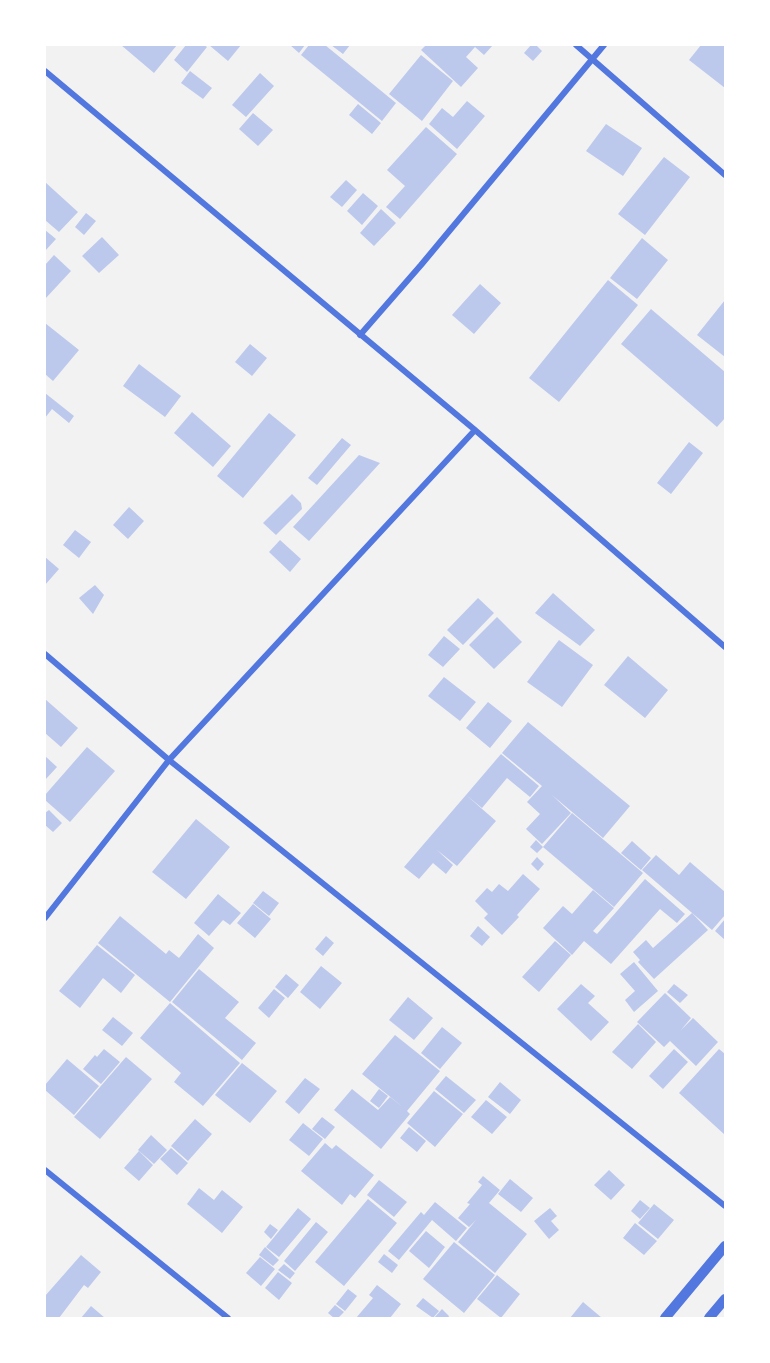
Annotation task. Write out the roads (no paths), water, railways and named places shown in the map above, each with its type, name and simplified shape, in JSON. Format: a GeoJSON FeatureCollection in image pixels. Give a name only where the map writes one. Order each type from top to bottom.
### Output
{"type":"FeatureCollection","features":[{"type":"Feature","properties":{"kind":"street"},"geometry":{"type":"LineString","coordinates":[[576,45],[725,175]]}},
{"type":"Feature","properties":{"kind":"street"},"geometry":{"type":"LineString","coordinates":[[360,335],[604,45]]}},
{"type":"Feature","properties":{"kind":"street"},"geometry":{"type":"LineString","coordinates":[[45,71],[475,430],[725,647]]}},
{"type":"Feature","properties":{"kind":"street"},"geometry":{"type":"LineString","coordinates":[[45,918],[169,760],[475,430]]}},
{"type":"Feature","properties":{"kind":"street"},"geometry":{"type":"LineString","coordinates":[[45,654],[169,760],[725,1206]]}},
{"type":"Feature","properties":{"kind":"street"},"geometry":{"type":"LineString","coordinates":[[45,1170],[228,1318]]}},
{"type":"Feature","properties":{"kind":"street"},"geometry":{"type":"LineString","coordinates":[[665,1318],[725,1246]]}},
{"type":"Feature","properties":{"kind":"street"},"geometry":{"type":"LineString","coordinates":[[709,1318],[725,1299]]}}]}
